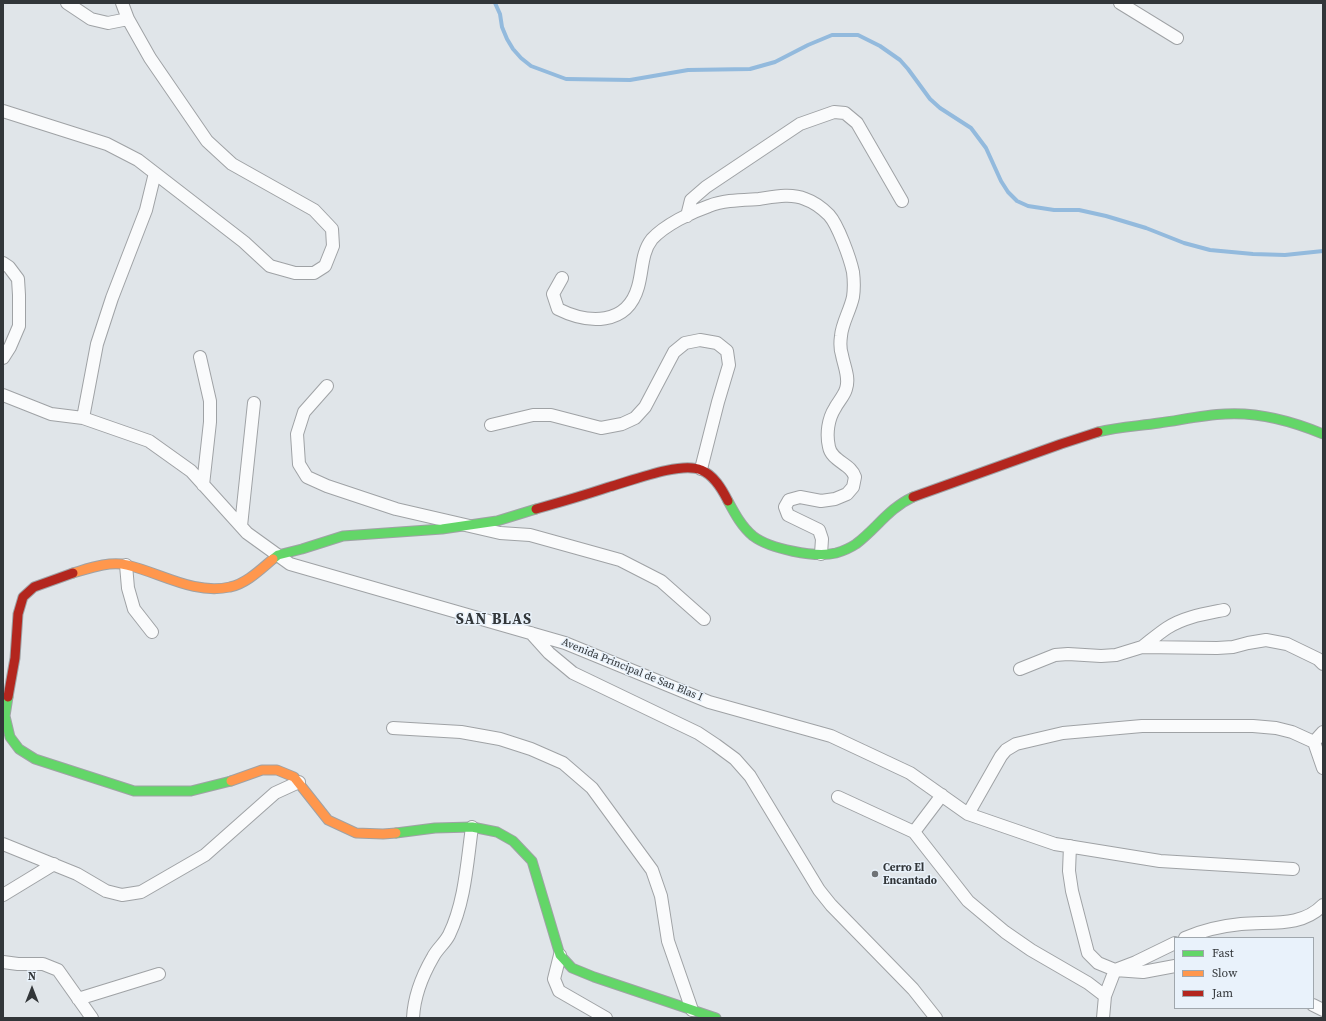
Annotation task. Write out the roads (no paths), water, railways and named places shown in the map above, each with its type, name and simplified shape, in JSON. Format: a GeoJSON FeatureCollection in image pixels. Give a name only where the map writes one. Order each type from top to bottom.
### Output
{"type":"FeatureCollection","features":[{"type":"Feature","properties":{"kind":"street"},"geometry":{"type":"LineString","coordinates":[[68,3],[91,19],[108,23],[128,19]]}},
{"type":"Feature","properties":{"kind":"street"},"geometry":{"type":"LineString","coordinates":[[3,111],[107,144],[138,160],[244,242],[270,266],[295,273],[314,273],[325,266],[333,246],[332,229],[314,210],[232,164],[207,141],[150,58],[128,19],[122,3]]}},
{"type":"Feature","properties":{"kind":"street"},"geometry":{"type":"LineString","coordinates":[[1120,3],[1177,38]]}},
{"type":"Feature","properties":{"kind":"street"},"geometry":{"type":"LineString","coordinates":[[687,216],[691,200],[706,187],[800,124],[834,112],[845,113],[857,123],[902,201]]}},
{"type":"Feature","properties":{"kind":"street"},"geometry":{"type":"LineString","coordinates":[[84,418],[97,344],[112,298],[146,210],[155,173]]}},
{"type":"Feature","properties":{"kind":"street"},"geometry":{"type":"LineString","coordinates":[[562,278],[552,294],[558,309],[574,316],[602,320],[619,314],[631,302],[638,287],[646,248],[653,238],[672,223],[709,205],[787,196],[804,198],[820,206],[829,215],[841,236],[853,272],[854,285],[852,298],[841,335],[841,351],[848,381],[847,389],[829,418],[829,449],[834,456],[851,470],[855,477],[853,487],[847,494],[835,499],[821,501],[800,497],[788,500],[785,507],[788,515],[819,530],[822,539],[821,554]]}},
{"type":"Feature","properties":{"kind":"street"},"geometry":{"type":"LineString","coordinates":[[3,263],[9,267],[18,279],[19,295],[19,326],[10,347],[3,358]]}},
{"type":"Feature","properties":{"kind":"street"},"geometry":{"type":"LineString","coordinates":[[491,425],[534,415],[551,415],[602,428],[622,424],[635,418],[645,407],[674,352],[684,343],[700,340],[716,343],[727,351],[729,365],[701,469]]}},
{"type":"Feature","properties":{"kind":"street"},"geometry":{"type":"LineString","coordinates":[[200,357],[210,400],[210,422],[203,485]]}},
{"type":"Feature","properties":{"kind":"street"},"geometry":{"type":"LineString","coordinates":[[327,386],[304,412],[297,434],[298,464],[307,477],[327,486],[396,509],[500,533],[530,535],[620,560],[661,582],[704,619]]}},
{"type":"Feature","properties":{"kind":"street","name":"Avenida Principal de San Blas I"},"geometry":{"type":"LineString","coordinates":[[3,395],[51,414],[84,418],[149,441],[191,471],[247,533],[290,564],[566,642],[709,702],[831,736],[910,773],[968,814],[1055,844],[1160,861],[1293,869]]}},
{"type":"Feature","properties":{"kind":"street"},"geometry":{"type":"LineString","coordinates":[[241,526],[254,403]]}},
{"type":"Feature","properties":{"kind":"street"},"geometry":{"type":"LineString","coordinates":[[716,1018],[572,968],[560,955],[532,861],[513,841],[498,832],[472,827],[435,828],[384,834],[356,833],[328,820],[294,777],[277,770],[262,770],[221,784],[191,791],[134,791],[35,759],[19,749],[10,737],[5,716],[15,658],[18,614],[23,597],[34,587],[101,565],[126,565],[193,587],[212,589],[231,586],[253,576],[278,556],[343,536],[442,529],[497,521],[663,471],[687,466],[701,469],[714,478],[741,524],[751,535],[768,546],[788,551],[821,554],[836,552],[854,545],[889,511],[905,500],[1100,432],[1213,414],[1244,414],[1276,418],[1323,434]]}},
{"type":"Feature","properties":{"kind":"street"},"geometry":{"type":"LineString","coordinates":[[126,565],[128,588],[134,609],[152,632]]}},
{"type":"Feature","properties":{"kind":"street"},"geometry":{"type":"LineString","coordinates":[[1142,647],[1168,628],[1181,621],[1193,616],[1224,610]]}},
{"type":"Feature","properties":{"kind":"street"},"geometry":{"type":"LineString","coordinates":[[531,633],[549,653],[573,673],[698,733],[734,759],[750,776],[831,906],[913,989],[936,1018]]}},
{"type":"Feature","properties":{"kind":"street"},"geometry":{"type":"LineString","coordinates":[[1020,668],[1055,655],[1116,655],[1142,647],[1233,647],[1266,640],[1287,644],[1318,659],[1323,664]]}},
{"type":"Feature","properties":{"kind":"street"},"geometry":{"type":"LineString","coordinates":[[968,814],[1001,756],[1006,750],[1016,744],[1063,733],[1142,726],[1253,726],[1276,728],[1292,732],[1314,742],[1323,768]]}},
{"type":"Feature","properties":{"kind":"street"},"geometry":{"type":"LineString","coordinates":[[393,728],[461,732],[500,738],[531,749],[563,763],[592,788],[652,870],[661,896],[668,941],[692,1010]]}},
{"type":"Feature","properties":{"kind":"street"},"geometry":{"type":"LineString","coordinates":[[1314,742],[1323,732]]}},
{"type":"Feature","properties":{"kind":"street"},"geometry":{"type":"LineString","coordinates":[[3,844],[77,874],[106,891],[122,895],[141,892],[205,855],[275,794],[299,782]]}},
{"type":"Feature","properties":{"kind":"street"},"geometry":{"type":"LineString","coordinates":[[914,832],[942,795]]}},
{"type":"Feature","properties":{"kind":"street"},"geometry":{"type":"LineString","coordinates":[[838,797],[914,832],[968,901],[1005,932],[1105,996]]}},
{"type":"Feature","properties":{"kind":"street"},"geometry":{"type":"LineString","coordinates":[[413,1018],[418,987],[433,957],[449,936],[458,911],[465,878],[472,827]]}},
{"type":"Feature","properties":{"kind":"street"},"geometry":{"type":"LineString","coordinates":[[1070,846],[1069,871],[1072,891],[1088,953],[1098,963],[1115,970],[1143,972],[1174,966]]}},
{"type":"Feature","properties":{"kind":"street"},"geometry":{"type":"LineString","coordinates":[[3,895],[54,864]]}},
{"type":"Feature","properties":{"kind":"street"},"geometry":{"type":"LineString","coordinates":[[1187,937],[1200,931],[1220,926],[1288,922],[1306,917],[1323,905]]}},
{"type":"Feature","properties":{"kind":"street"},"geometry":{"type":"LineString","coordinates":[[1103,1018],[1105,996],[1115,970],[1174,943]]}},
{"type":"Feature","properties":{"kind":"street"},"geometry":{"type":"LineString","coordinates":[[560,955],[554,980],[559,991],[606,1018]]}},
{"type":"Feature","properties":{"kind":"street"},"geometry":{"type":"LineString","coordinates":[[3,962],[18,964],[43,964],[58,970],[92,1018]]}},
{"type":"Feature","properties":{"kind":"street"},"geometry":{"type":"LineString","coordinates":[[78,999],[159,974]]}},
{"type":"Feature","properties":{"kind":"street"},"geometry":{"type":"LineString","coordinates":[[1314,1006],[1323,1010]]}},
{"type":"Feature","properties":{"kind":"waterway"},"geometry":{"type":"LineString","coordinates":[[495,3],[500,14],[502,27],[507,39],[521,58],[531,66],[566,79],[630,80],[688,70],[750,69],[775,62],[808,45],[832,35],[858,35],[880,46],[900,60],[930,99],[940,108],[971,128],[986,148],[1001,181],[1008,192],[1017,201],[1028,206],[1054,210],[1079,210],[1106,216],[1146,228],[1184,243],[1210,250],[1285,255],[1323,251]]}},
{"type":"Feature","properties":{"kind":"place","name":"Cerro El Encantado"},"geometry":{"type":"Point","coordinates":[875,874]}},
{"type":"Feature","properties":{"kind":"district","name":"SAN BLAS"},"geometry":{"type":"Point","coordinates":[494,620]}}]}
